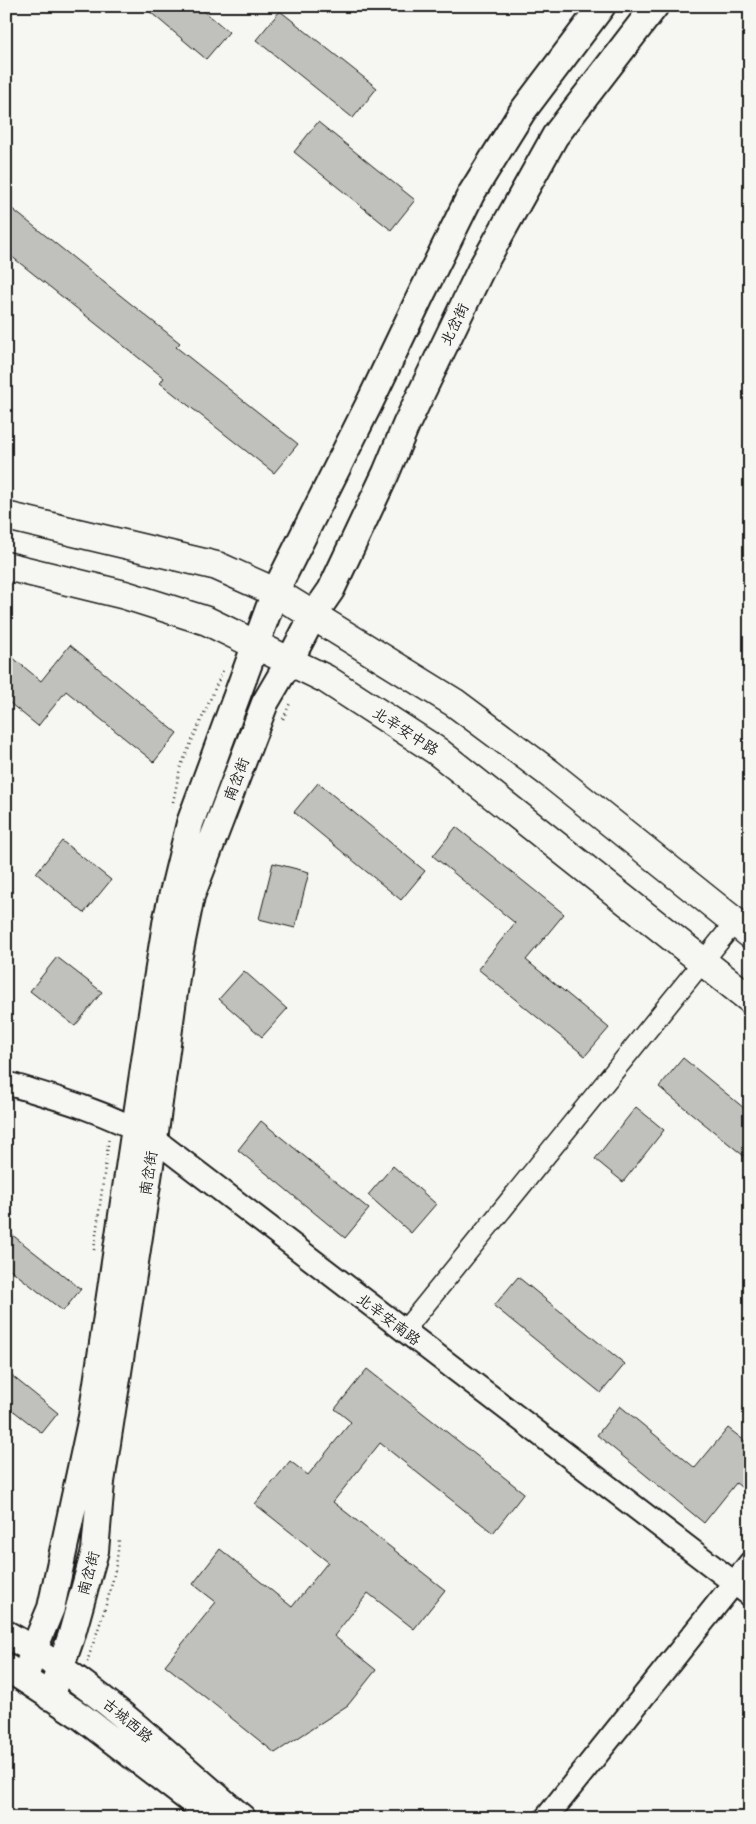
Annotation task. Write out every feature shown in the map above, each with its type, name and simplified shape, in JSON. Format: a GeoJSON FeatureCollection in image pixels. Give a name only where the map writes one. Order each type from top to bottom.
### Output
{"type":"FeatureCollection","features":[{"type":"Feature","properties":{"kind":"main road"},"geometry":{"type":"LineString","coordinates":[[256,645],[275,592],[370,404],[420,295],[471,194],[522,112],[602,6]]}},
{"type":"Feature","properties":{"kind":"main road","name":"北岔街"},"geometry":{"type":"LineString","coordinates":[[289,662],[313,616],[335,581],[386,473],[406,425],[482,267],[536,170],[560,130],[655,6]]}},
{"type":"Feature","properties":{"kind":"main road"},"geometry":{"type":"LineString","coordinates":[[6,516],[218,566],[275,592],[455,702],[550,773],[742,928]]}},
{"type":"Feature","properties":{"kind":"main road","name":"北辛安中路"},"geometry":{"type":"LineString","coordinates":[[6,566],[134,598],[207,621],[326,679],[437,751],[750,999]]}},
{"type":"Feature","properties":{"kind":"main road","name":"南岔街"},"geometry":{"type":"LineString","coordinates":[[50,1697],[71,1637],[95,1551],[101,1482],[144,1134],[167,918],[188,833],[256,645]]}},
{"type":"Feature","properties":{"kind":"main road","name":"南岔街"},"geometry":{"type":"LineString","coordinates":[[16,1673],[34,1649],[51,1608],[92,1417],[144,1134],[191,896],[265,703],[289,662]]}},
{"type":"Feature","properties":{"kind":"main road","name":"古城西路"},"geometry":{"type":"LineString","coordinates":[[6,1634],[34,1649],[103,1698],[242,1818]]}},
{"type":"Feature","properties":{"kind":"main road","name":"古城西路"},"geometry":{"type":"LineString","coordinates":[[16,1673],[82,1717],[214,1818]]}},
{"type":"Feature","properties":{"kind":"street"},"geometry":{"type":"LineString","coordinates":[[404,1331],[703,961],[742,928]]}},
{"type":"Feature","properties":{"kind":"street","name":"北辛安南路"},"geometry":{"type":"LineString","coordinates":[[6,1083],[87,1107],[144,1134],[742,1589]]}},
{"type":"Feature","properties":{"kind":"street"},"geometry":{"type":"LineString","coordinates":[[546,1818],[742,1589],[750,1563]]}},
{"type":"Feature","properties":{"kind":"building"},"geometry":{"type":"Polygon","coordinates":[[[143,6],[198,6],[229,32],[206,59],[143,6]]]}},
{"type":"Feature","properties":{"kind":"building"},"geometry":{"type":"Polygon","coordinates":[[[280,11],[377,88],[353,118],[256,40],[280,11]]]}},
{"type":"Feature","properties":{"kind":"building"},"geometry":{"type":"Polygon","coordinates":[[[318,122],[415,200],[391,230],[294,152],[318,122]]]}},
{"type":"Feature","properties":{"kind":"building"},"geometry":{"type":"Polygon","coordinates":[[[6,204],[180,343],[176,347],[298,444],[274,473],[160,383],[164,378],[6,252],[6,204]]]}},
{"type":"Feature","properties":{"kind":"building"},"geometry":{"type":"Polygon","coordinates":[[[70,645],[177,733],[154,762],[66,691],[38,726],[6,700],[6,652],[41,681],[70,645]]]}},
{"type":"Feature","properties":{"kind":"building"},"geometry":{"type":"Polygon","coordinates":[[[318,783],[425,871],[401,900],[294,812],[318,783]]]}},
{"type":"Feature","properties":{"kind":"building"},"geometry":{"type":"Polygon","coordinates":[[[456,827],[564,914],[526,960],[609,1028],[585,1056],[478,969],[515,923],[433,856],[456,827]]]}},
{"type":"Feature","properties":{"kind":"building"},"geometry":{"type":"Polygon","coordinates":[[[62,841],[111,880],[84,913],[36,873],[62,841]]]}},
{"type":"Feature","properties":{"kind":"building"},"geometry":{"type":"Polygon","coordinates":[[[273,863],[309,872],[295,928],[259,919],[273,863]]]}},
{"type":"Feature","properties":{"kind":"building"},"geometry":{"type":"Polygon","coordinates":[[[57,957],[102,992],[75,1026],[30,991],[57,957]]]}},
{"type":"Feature","properties":{"kind":"building"},"geometry":{"type":"Polygon","coordinates":[[[244,971],[287,1009],[262,1037],[219,999],[244,971]]]}},
{"type":"Feature","properties":{"kind":"building"},"geometry":{"type":"Polygon","coordinates":[[[683,1058],[750,1113],[750,1161],[659,1087],[683,1058]]]}},
{"type":"Feature","properties":{"kind":"building"},"geometry":{"type":"Polygon","coordinates":[[[636,1107],[664,1130],[623,1182],[595,1159],[636,1107]]]}},
{"type":"Feature","properties":{"kind":"building"},"geometry":{"type":"Polygon","coordinates":[[[261,1121],[369,1209],[345,1238],[238,1150],[261,1121]]]}},
{"type":"Feature","properties":{"kind":"building"},"geometry":{"type":"Polygon","coordinates":[[[393,1166],[436,1204],[411,1233],[368,1195],[393,1166]]]}},
{"type":"Feature","properties":{"kind":"building"},"geometry":{"type":"Polygon","coordinates":[[[6,1230],[81,1289],[63,1311],[6,1266],[6,1230]]]}},
{"type":"Feature","properties":{"kind":"building"},"geometry":{"type":"Polygon","coordinates":[[[518,1277],[625,1364],[601,1393],[494,1306],[518,1277]]]}},
{"type":"Feature","properties":{"kind":"building"},"geometry":{"type":"Polygon","coordinates":[[[367,1369],[524,1493],[493,1533],[380,1443],[333,1502],[445,1590],[414,1629],[368,1593],[334,1636],[376,1670],[348,1705],[275,1753],[165,1665],[216,1602],[193,1584],[220,1549],[292,1607],[328,1562],[255,1504],[290,1461],[308,1475],[351,1422],[335,1409],[367,1369]]]}},
{"type":"Feature","properties":{"kind":"building"},"geometry":{"type":"Polygon","coordinates":[[[6,1371],[58,1413],[42,1433],[6,1405],[6,1371]]]}},
{"type":"Feature","properties":{"kind":"building"},"geometry":{"type":"Polygon","coordinates":[[[620,1406],[695,1468],[728,1428],[750,1445],[750,1494],[736,1483],[704,1523],[597,1435],[620,1406]]]}}]}
